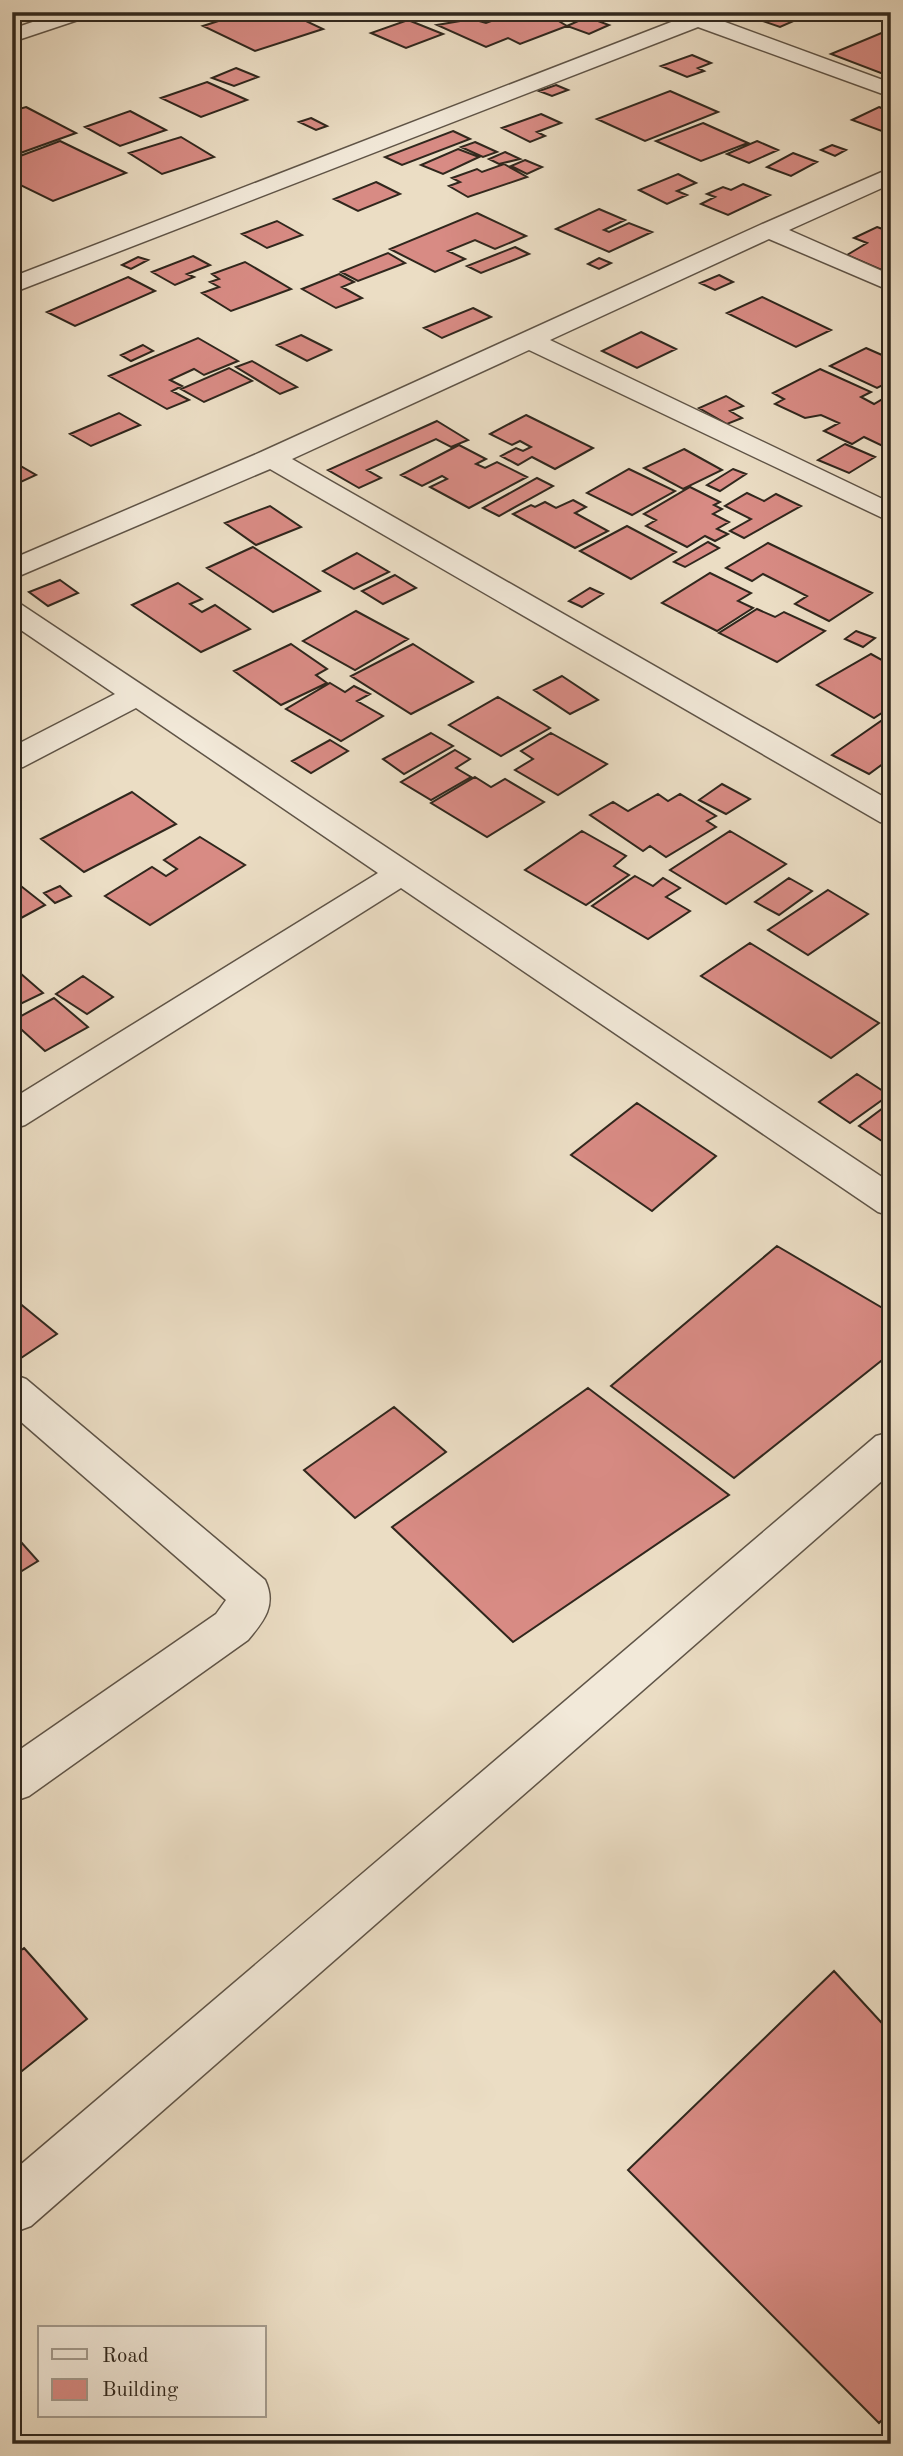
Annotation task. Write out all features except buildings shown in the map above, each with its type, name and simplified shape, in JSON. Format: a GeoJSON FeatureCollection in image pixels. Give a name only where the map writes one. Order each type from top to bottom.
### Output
{"type":"FeatureCollection","features":[{"type":"Feature","properties":{"kind":"street"},"geometry":{"type":"LineString","coordinates":[[12,36],[83,12]]}},
{"type":"Feature","properties":{"kind":"street"},"geometry":{"type":"LineString","coordinates":[[12,286],[688,16],[891,90]]}},
{"type":"Feature","properties":{"kind":"street"},"geometry":{"type":"LineString","coordinates":[[12,570],[271,458],[891,175]]}},
{"type":"Feature","properties":{"kind":"street"},"geometry":{"type":"LineString","coordinates":[[768,230],[891,284]]}},
{"type":"Feature","properties":{"kind":"street"},"geometry":{"type":"LineString","coordinates":[[529,340],[891,514]]}},
{"type":"Feature","properties":{"kind":"street"},"geometry":{"type":"LineString","coordinates":[[271,458],[891,815]]}},
{"type":"Feature","properties":{"kind":"street"},"geometry":{"type":"LineString","coordinates":[[12,611],[891,1202]]}},
{"type":"Feature","properties":{"kind":"street"},"geometry":{"type":"LineString","coordinates":[[12,760],[136,696]]}},
{"type":"Feature","properties":{"kind":"street"},"geometry":{"type":"LineString","coordinates":[[12,1116],[403,872]]}},
{"type":"Feature","properties":{"kind":"street"},"geometry":{"type":"LineString","coordinates":[[12,1390],[248,1593],[247,1609],[232,1627],[12,1781]]}},
{"type":"Feature","properties":{"kind":"street"},"geometry":{"type":"LineString","coordinates":[[12,2207],[891,1448]]}}]}
